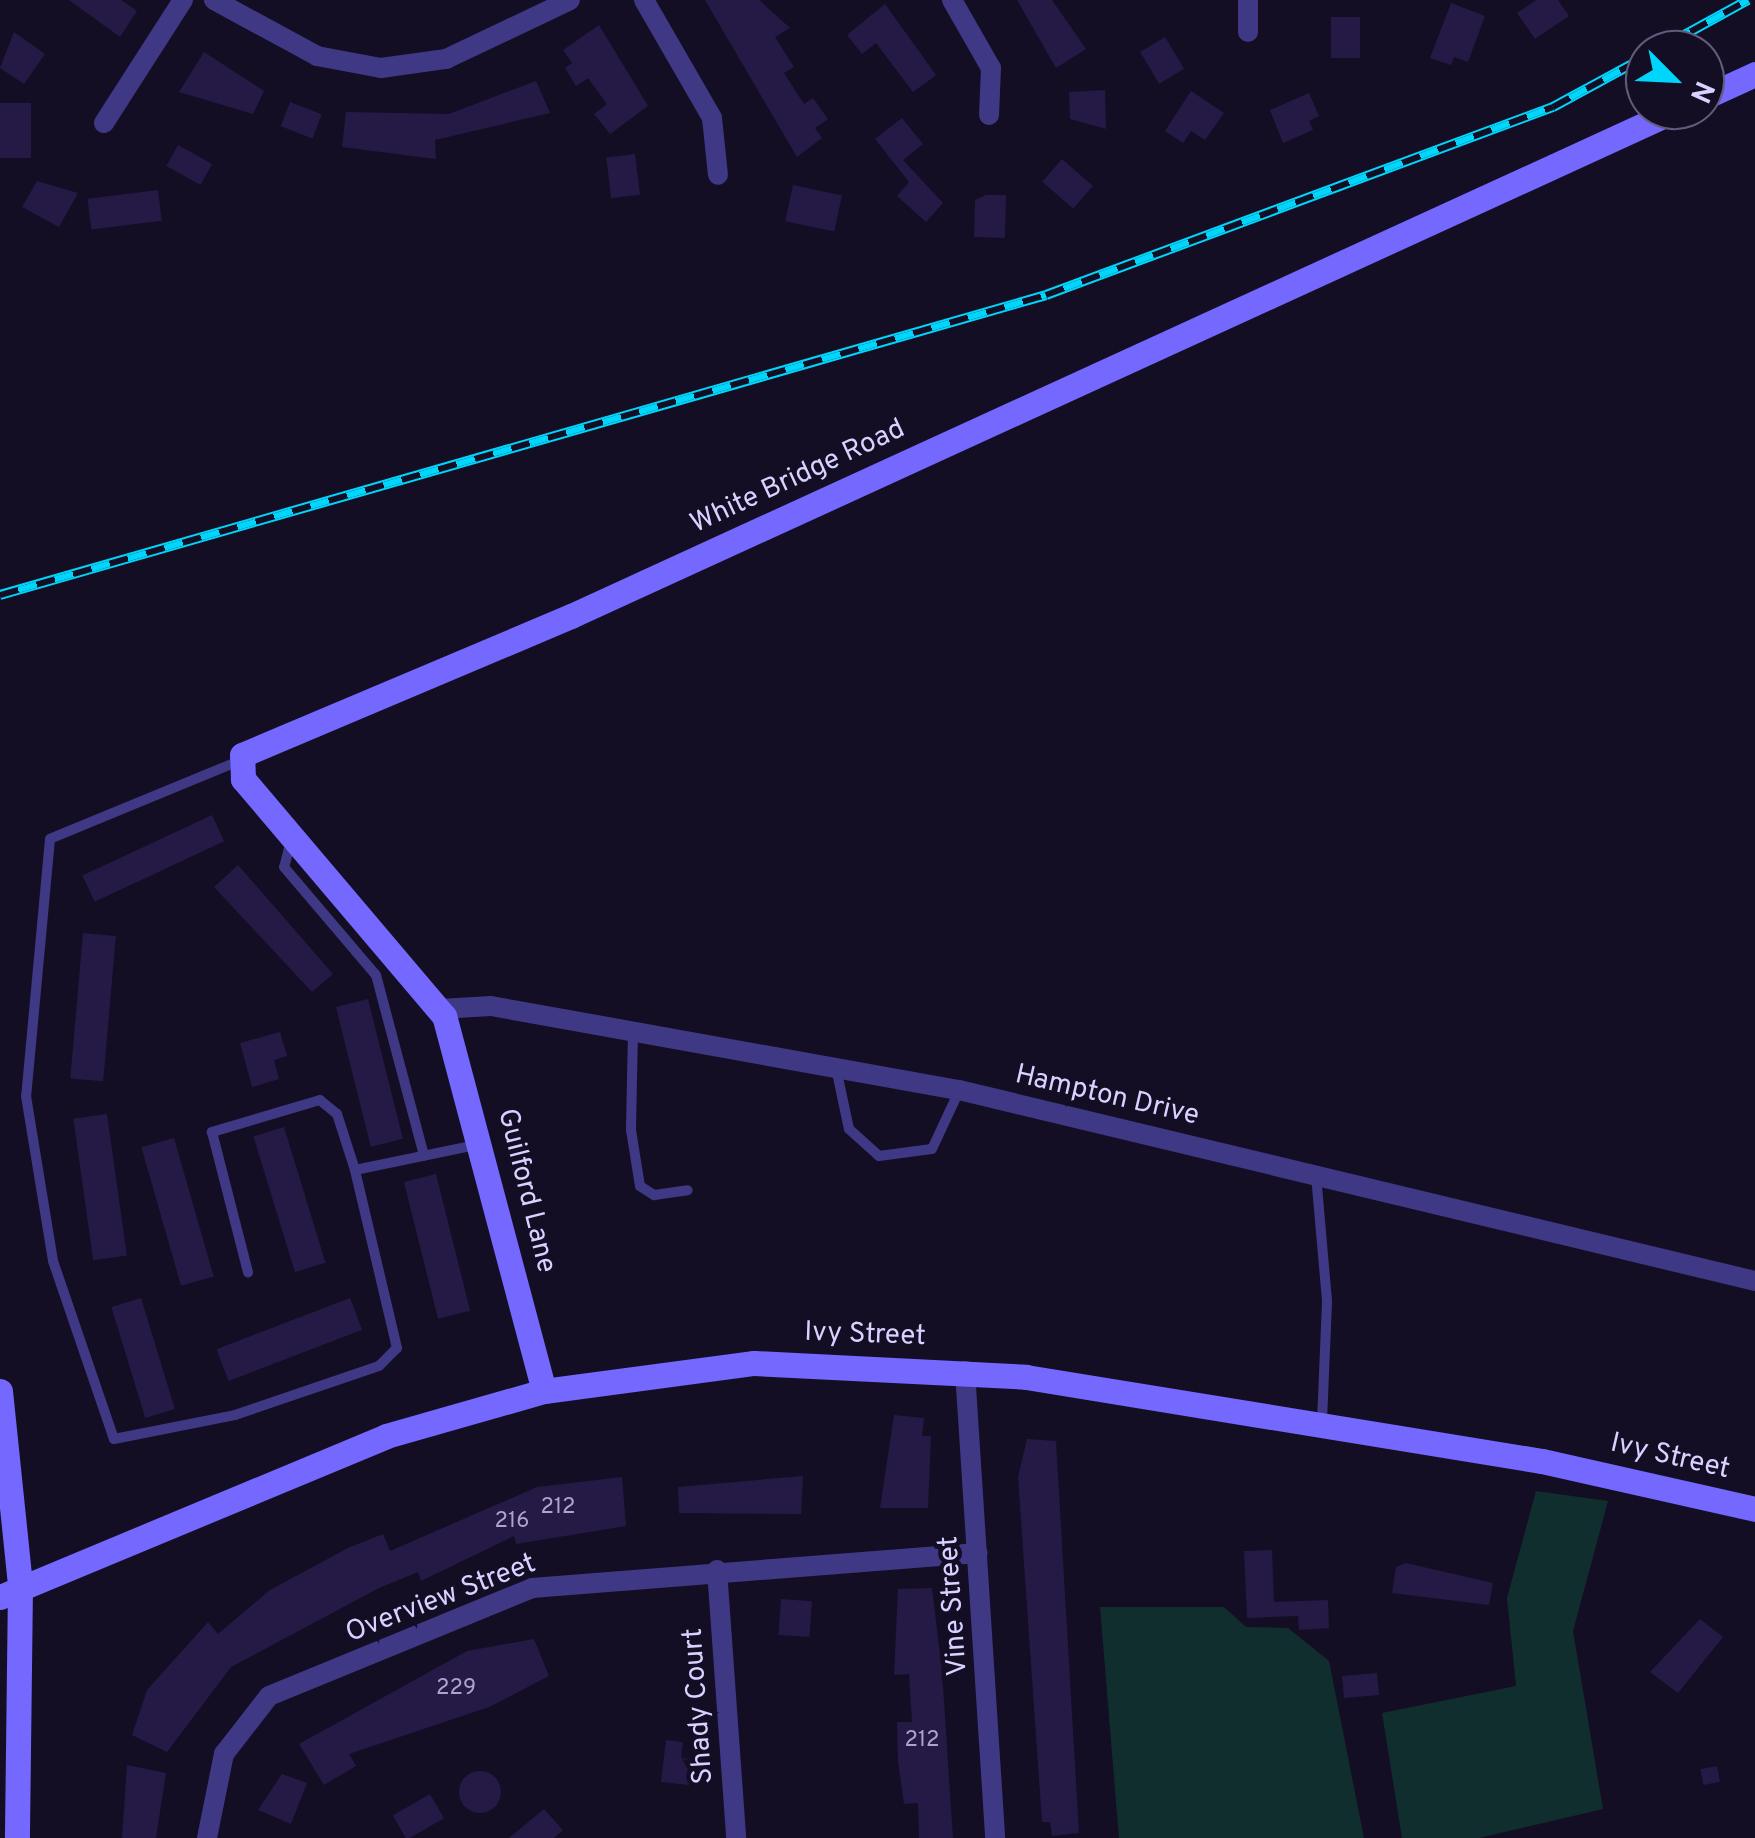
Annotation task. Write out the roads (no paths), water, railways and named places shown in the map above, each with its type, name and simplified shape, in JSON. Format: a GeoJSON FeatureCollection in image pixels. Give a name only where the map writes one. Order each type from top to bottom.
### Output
{"type":"FeatureCollection","features":[{"type":"Feature","properties":{"kind":"street"},"geometry":{"type":"LineString","coordinates":[[104,123],[183,0]]}},
{"type":"Feature","properties":{"kind":"street"},"geometry":{"type":"LineString","coordinates":[[214,0],[317,56],[381,68],[446,59],[570,0]]}},
{"type":"Feature","properties":{"kind":"street"},"geometry":{"type":"LineString","coordinates":[[644,0],[712,118],[718,175]]}},
{"type":"Feature","properties":{"kind":"street"},"geometry":{"type":"LineString","coordinates":[[952,0],[991,68],[990,115]]}},
{"type":"Feature","properties":{"kind":"street"},"geometry":{"type":"LineString","coordinates":[[1248,0],[1248,32]]}},
{"type":"Feature","properties":{"kind":"street"},"geometry":{"type":"LineString","coordinates":[[1725,88],[1755,74]]}},
{"type":"Feature","properties":{"kind":"street","name":"White Bridge Road"},"geometry":{"type":"LineString","coordinates":[[240,761],[276,736],[571,616],[1632,130]]}},
{"type":"Feature","properties":{"kind":"street"},"geometry":{"type":"LineString","coordinates":[[240,761],[243,779],[440,1009]]}},
{"type":"Feature","properties":{"kind":"street","name":"Hampton Drive"},"geometry":{"type":"LineString","coordinates":[[440,1009],[490,1006],[959,1090],[1755,1281]]}},
{"type":"Feature","properties":{"kind":"street","name":"Guilford Lane"},"geometry":{"type":"LineString","coordinates":[[440,1009],[482,1144],[544,1391]]}},
{"type":"Feature","properties":{"kind":"street","name":"Ivy Street"},"geometry":{"type":"LineString","coordinates":[[10,1592],[386,1436],[544,1391],[754,1363],[964,1371],[1322,1423],[1755,1509]]}},
{"type":"Feature","properties":{"kind":"street","name":"Vine Street"},"geometry":{"type":"LineString","coordinates":[[964,1371],[995,1838]]}},
{"type":"Feature","properties":{"kind":"street"},"geometry":{"type":"LineString","coordinates":[[0,1390],[17,1838]]}},
{"type":"Feature","properties":{"kind":"street","name":"Overview Street"},"geometry":{"type":"LineString","coordinates":[[207,1838],[224,1754],[269,1696],[532,1588],[718,1570],[978,1553]]}},
{"type":"Feature","properties":{"kind":"street","name":"Shady Court"},"geometry":{"type":"LineString","coordinates":[[718,1570],[736,1838]]}},
{"type":"Feature","properties":{"kind":"lane"},"geometry":{"type":"LineString","coordinates":[[240,761],[56,832],[46,848],[26,1096],[52,1261],[106,1432],[124,1442],[220,1419],[391,1357],[399,1338],[354,1170],[337,1114],[320,1100],[218,1126],[209,1141],[248,1272]]}},
{"type":"Feature","properties":{"kind":"lane"},"geometry":{"type":"LineString","coordinates":[[293,836],[284,868],[376,974],[424,1156]]}},
{"type":"Feature","properties":{"kind":"lane"},"geometry":{"type":"LineString","coordinates":[[633,1031],[640,1186],[654,1196],[688,1190]]}},
{"type":"Feature","properties":{"kind":"lane"},"geometry":{"type":"LineString","coordinates":[[836,1068],[849,1130],[867,1151],[897,1159],[941,1141],[959,1090]]}},
{"type":"Feature","properties":{"kind":"lane"},"geometry":{"type":"LineString","coordinates":[[354,1170],[482,1144]]}},
{"type":"Feature","properties":{"kind":"lane"},"geometry":{"type":"LineString","coordinates":[[1316,1174],[1327,1302],[1322,1423]]}},
{"type":"Feature","properties":{"kind":"railway"},"geometry":{"type":"LineString","coordinates":[[1693,30],[1748,0]]}},
{"type":"Feature","properties":{"kind":"railway"},"geometry":{"type":"LineString","coordinates":[[0,595],[1046,295],[1553,107],[1625,68]]}}]}
